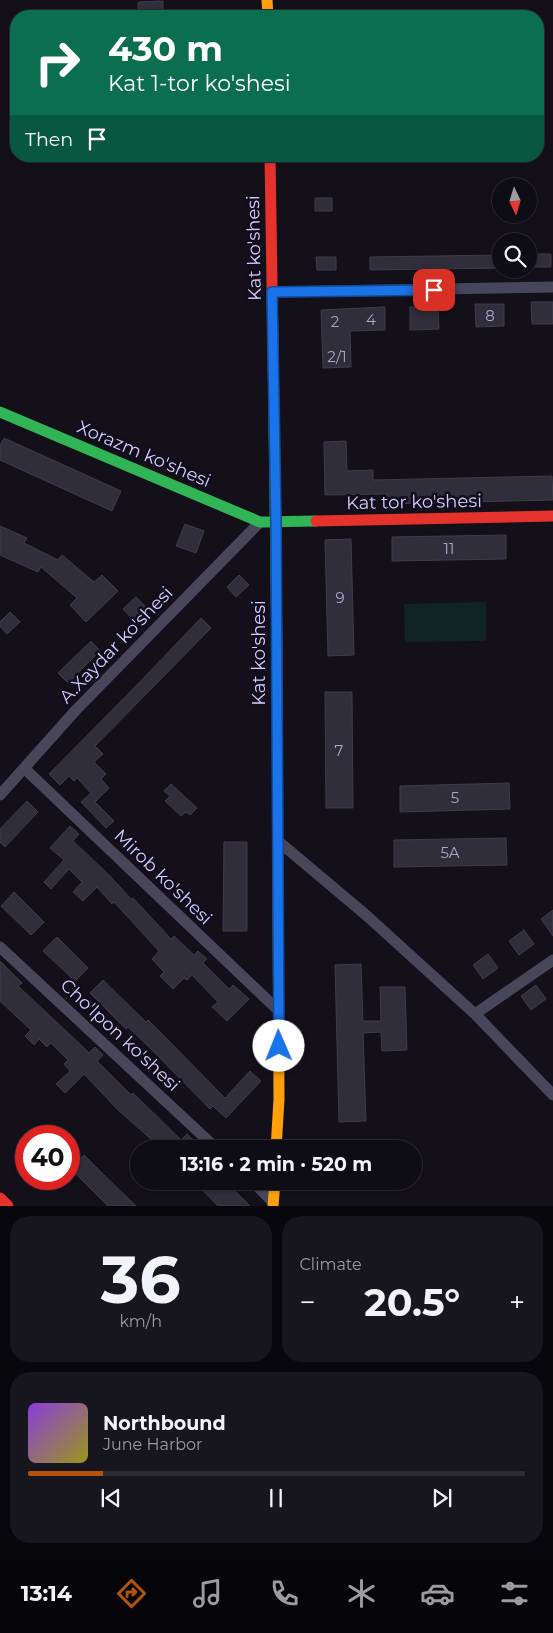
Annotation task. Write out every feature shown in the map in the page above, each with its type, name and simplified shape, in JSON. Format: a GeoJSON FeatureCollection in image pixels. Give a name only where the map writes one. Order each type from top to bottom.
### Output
{"type":"FeatureCollection","features":[{"type":"Feature","properties":{"kind":"street","name":"Kat ko'shesi"},"geometry":{"type":"LineString","coordinates":[[270,162],[276,522],[279,1099],[277,1140]]}},
{"type":"Feature","properties":{"kind":"street"},"geometry":{"type":"LineString","coordinates":[[272,292],[553,287]]}},
{"type":"Feature","properties":{"kind":"street","name":"Xorazm ko'shesi"},"geometry":{"type":"LineString","coordinates":[[0,412],[260,522],[276,522]]}},
{"type":"Feature","properties":{"kind":"street","name":"Kat tor ko'shesi"},"geometry":{"type":"LineString","coordinates":[[276,522],[553,516]]}},
{"type":"Feature","properties":{"kind":"street","name":"A.Xaydar ko'shesi"},"geometry":{"type":"LineString","coordinates":[[0,795],[76,710],[260,522]]}},
{"type":"Feature","properties":{"kind":"street","name":"Mirob ko'shesi"},"geometry":{"type":"LineString","coordinates":[[24,768],[278,1011]]}},
{"type":"Feature","properties":{"kind":"street"},"geometry":{"type":"LineString","coordinates":[[278,841],[366,915],[475,1014],[553,1095]]}},
{"type":"Feature","properties":{"kind":"street","name":"Cho'lpon ko'shesi"},"geometry":{"type":"LineString","coordinates":[[0,947],[207,1140]]}},
{"type":"Feature","properties":{"kind":"street"},"geometry":{"type":"LineString","coordinates":[[475,1014],[553,960]]}},
{"type":"Feature","properties":{"kind":"street"},"geometry":{"type":"LineString","coordinates":[[260,1190],[273,1204]]}},
{"type":"Feature","properties":{"kind":"street"},"geometry":{"type":"LineString","coordinates":[[273,1204],[274,1190]]}},
{"type":"Feature","properties":{"kind":"street"},"geometry":{"type":"LineString","coordinates":[[0,1198],[8,1206]]}},
{"type":"Feature","properties":{"kind":"shaded area"},"geometry":{"type":"Polygon","coordinates":[[[486,602],[486,641],[405,642],[404,604],[486,602]]]}},
{"type":"Feature","properties":{"kind":"building"},"geometry":{"type":"Polygon","coordinates":[[[163,1],[163,10],[138,10],[138,2],[163,1]]]}},
{"type":"Feature","properties":{"kind":"building"},"geometry":{"type":"Polygon","coordinates":[[[315,198],[332,198],[332,211],[315,211],[315,198]]]}},
{"type":"Feature","properties":{"kind":"building"},"geometry":{"type":"Polygon","coordinates":[[[537,254],[551,254],[551,267],[537,267],[537,254]]]}},
{"type":"Feature","properties":{"kind":"building"},"geometry":{"type":"Polygon","coordinates":[[[492,255],[492,268],[370,270],[370,257],[492,255]]]}},
{"type":"Feature","properties":{"kind":"building"},"geometry":{"type":"Polygon","coordinates":[[[316,257],[336,257],[336,270],[317,270],[316,257]]]}},
{"type":"Feature","properties":{"kind":"building"},"geometry":{"type":"Polygon","coordinates":[[[531,302],[553,302],[553,324],[532,324],[531,302]]]}},
{"type":"Feature","properties":{"kind":"building"},"geometry":{"type":"Polygon","coordinates":[[[475,304],[504,304],[504,326],[476,327],[475,304]]]}},
{"type":"Feature","properties":{"kind":"building"},"geometry":{"type":"Polygon","coordinates":[[[438,306],[439,329],[410,330],[410,307],[438,306]]]}},
{"type":"Feature","properties":{"kind":"building"},"geometry":{"type":"Polygon","coordinates":[[[385,307],[385,330],[350,331],[351,367],[323,368],[321,310],[385,307]]]}},
{"type":"Feature","properties":{"kind":"building"},"geometry":{"type":"Polygon","coordinates":[[[4,438],[121,491],[112,511],[0,460],[0,446],[4,438]]]}},
{"type":"Feature","properties":{"kind":"building"},"geometry":{"type":"Polygon","coordinates":[[[346,441],[347,471],[373,470],[373,480],[552,476],[553,500],[387,504],[387,494],[325,495],[324,442],[346,441]]]}},
{"type":"Feature","properties":{"kind":"building"},"geometry":{"type":"Polygon","coordinates":[[[185,524],[204,531],[196,553],[176,546],[185,524]]]}},
{"type":"Feature","properties":{"kind":"building"},"geometry":{"type":"Polygon","coordinates":[[[0,526],[27,538],[24,543],[58,560],[62,555],[94,582],[102,575],[118,591],[86,622],[70,605],[77,598],[41,567],[38,572],[0,555],[0,526]]]}},
{"type":"Feature","properties":{"kind":"building"},"geometry":{"type":"Polygon","coordinates":[[[506,535],[506,559],[392,561],[392,537],[506,535]]]}},
{"type":"Feature","properties":{"kind":"building"},"geometry":{"type":"Polygon","coordinates":[[[351,539],[354,655],[328,656],[325,540],[351,539]]]}},
{"type":"Feature","properties":{"kind":"building"},"geometry":{"type":"Polygon","coordinates":[[[239,575],[249,585],[236,597],[227,587],[239,575]]]}},
{"type":"Feature","properties":{"kind":"building"},"geometry":{"type":"Polygon","coordinates":[[[136,597],[146,607],[133,619],[123,609],[136,597]]]}},
{"type":"Feature","properties":{"kind":"building"},"geometry":{"type":"Polygon","coordinates":[[[10,612],[20,622],[7,634],[0,626],[0,622],[10,612]]]}},
{"type":"Feature","properties":{"kind":"building"},"geometry":{"type":"Polygon","coordinates":[[[201,618],[211,628],[95,746],[103,754],[94,762],[106,774],[101,779],[109,788],[95,802],[114,821],[106,828],[81,802],[91,793],[77,778],[74,781],[69,776],[60,785],[49,774],[201,618]]]}},
{"type":"Feature","properties":{"kind":"building"},"geometry":{"type":"Polygon","coordinates":[[[91,641],[100,651],[68,683],[58,673],[91,641]]]}},
{"type":"Feature","properties":{"kind":"building"},"geometry":{"type":"Polygon","coordinates":[[[325,692],[352,692],[353,808],[326,808],[325,692]]]}},
{"type":"Feature","properties":{"kind":"building"},"geometry":{"type":"Polygon","coordinates":[[[509,783],[510,809],[400,812],[400,786],[509,783]]]}},
{"type":"Feature","properties":{"kind":"building"},"geometry":{"type":"Polygon","coordinates":[[[171,784],[197,808],[190,815],[186,812],[181,816],[165,801],[170,796],[164,791],[171,784]]]}},
{"type":"Feature","properties":{"kind":"building"},"geometry":{"type":"Polygon","coordinates":[[[27,801],[38,812],[5,847],[0,842],[0,829],[27,801]]]}},
{"type":"Feature","properties":{"kind":"building"},"geometry":{"type":"Polygon","coordinates":[[[70,826],[79,834],[73,841],[132,900],[133,898],[171,939],[174,936],[194,955],[198,951],[207,959],[203,963],[229,989],[233,985],[249,999],[227,1021],[212,1007],[218,1002],[192,975],[187,980],[184,978],[173,989],[160,976],[164,972],[152,959],[159,951],[114,902],[112,904],[97,887],[83,901],[73,892],[82,882],[69,869],[51,889],[44,882],[64,860],[50,848],[70,826]]]}},
{"type":"Feature","properties":{"kind":"building"},"geometry":{"type":"Polygon","coordinates":[[[506,838],[507,865],[394,867],[394,840],[506,838]]]}},
{"type":"Feature","properties":{"kind":"building"},"geometry":{"type":"Polygon","coordinates":[[[224,842],[247,842],[247,931],[223,931],[224,842]]]}},
{"type":"Feature","properties":{"kind":"building"},"geometry":{"type":"Polygon","coordinates":[[[14,892],[44,922],[31,935],[1,906],[14,892]]]}},
{"type":"Feature","properties":{"kind":"building"},"geometry":{"type":"Polygon","coordinates":[[[553,910],[553,936],[541,919],[553,910]]]}},
{"type":"Feature","properties":{"kind":"building"},"geometry":{"type":"Polygon","coordinates":[[[524,930],[534,944],[519,955],[509,941],[524,930]]]}},
{"type":"Feature","properties":{"kind":"building"},"geometry":{"type":"Polygon","coordinates":[[[57,937],[88,968],[75,981],[43,951],[57,937]]]}},
{"type":"Feature","properties":{"kind":"building"},"geometry":{"type":"Polygon","coordinates":[[[488,954],[498,968],[483,979],[473,965],[488,954]]]}},
{"type":"Feature","properties":{"kind":"building"},"geometry":{"type":"Polygon","coordinates":[[[0,961],[22,983],[18,986],[89,1053],[95,1047],[103,1055],[97,1061],[181,1140],[152,1140],[117,1109],[84,1074],[65,1093],[56,1084],[70,1071],[64,1064],[68,1060],[51,1043],[47,1047],[39,1039],[34,1045],[25,1036],[31,1030],[0,1001],[0,961]]]}},
{"type":"Feature","properties":{"kind":"building"},"geometry":{"type":"Polygon","coordinates":[[[361,964],[363,1021],[381,1021],[380,987],[405,987],[407,1050],[382,1051],[381,1032],[363,1033],[366,1121],[339,1122],[335,965],[361,964]]]}},
{"type":"Feature","properties":{"kind":"building"},"geometry":{"type":"Polygon","coordinates":[[[103,980],[146,1022],[148,1020],[225,1098],[250,1071],[261,1081],[226,1118],[213,1106],[210,1109],[148,1046],[128,1027],[126,1029],[90,993],[103,980]]]}},
{"type":"Feature","properties":{"kind":"building"},"geometry":{"type":"Polygon","coordinates":[[[536,985],[546,999],[531,1010],[521,996],[536,985]]]}},
{"type":"Feature","properties":{"kind":"building"},"geometry":{"type":"Polygon","coordinates":[[[187,1134],[193,1140],[181,1140],[187,1134]]]}},
{"type":"Feature","properties":{"kind":"building"},"geometry":{"type":"Polygon","coordinates":[[[84,1155],[136,1206],[108,1206],[80,1178],[80,1159],[84,1155]]]}},
{"type":"Feature","properties":{"kind":"building"},"geometry":{"type":"Polygon","coordinates":[[[203,1190],[234,1190],[250,1206],[218,1206],[203,1190]]]}},
{"type":"Feature","properties":{"kind":"traffic: fast"},"geometry":{"type":"LineString","coordinates":[[273,346],[277,652]]}},
{"type":"Feature","properties":{"kind":"traffic: fast"},"geometry":{"type":"LineString","coordinates":[[0,412],[260,522],[316,521]]}},
{"type":"Feature","properties":{"kind":"traffic: slow"},"geometry":{"type":"LineString","coordinates":[[267,0],[268,10]]}},
{"type":"Feature","properties":{"kind":"traffic: slow"},"geometry":{"type":"LineString","coordinates":[[277,1140],[279,1099],[278,883]]}},
{"type":"Feature","properties":{"kind":"traffic: slow"},"geometry":{"type":"LineString","coordinates":[[273,1206],[274,1190]]}},
{"type":"Feature","properties":{"kind":"traffic: jam"},"geometry":{"type":"LineString","coordinates":[[270,162],[273,346]]}},
{"type":"Feature","properties":{"kind":"traffic: jam"},"geometry":{"type":"LineString","coordinates":[[316,521],[553,516]]}},
{"type":"Feature","properties":{"kind":"traffic: jam"},"geometry":{"type":"LineString","coordinates":[[277,652],[278,883]]}},
{"type":"Feature","properties":{"kind":"traffic: jam"},"geometry":{"type":"LineString","coordinates":[[0,1198],[8,1206]]}},
{"type":"Feature","properties":{"kind":"route"},"geometry":{"type":"LineString","coordinates":[[279,1046],[276,522],[272,292],[434,290]]}}]}
